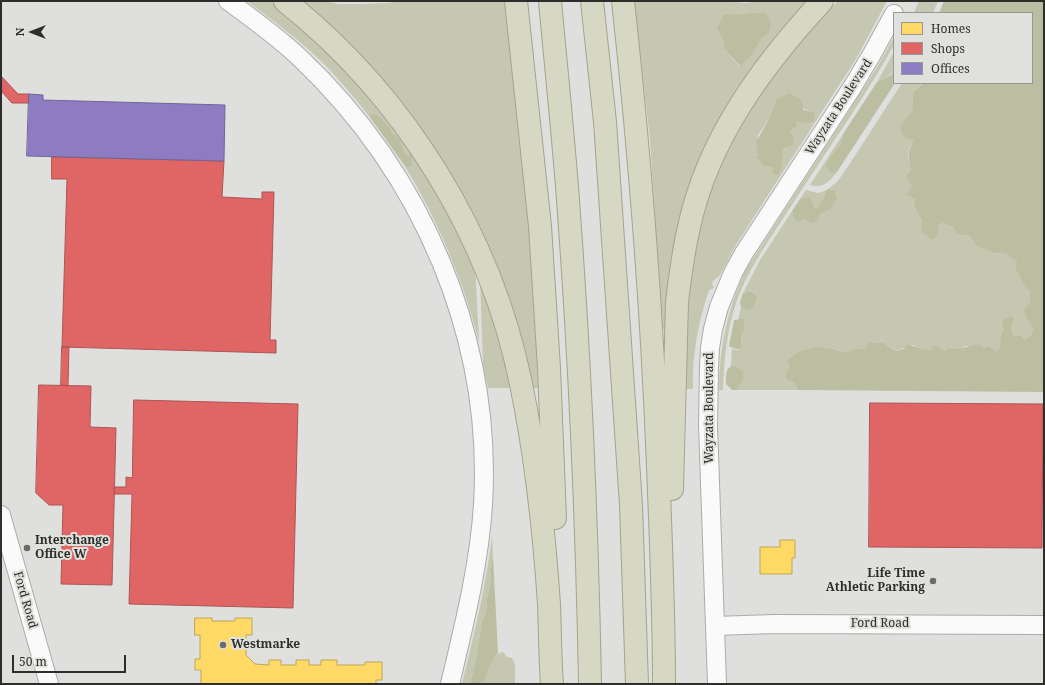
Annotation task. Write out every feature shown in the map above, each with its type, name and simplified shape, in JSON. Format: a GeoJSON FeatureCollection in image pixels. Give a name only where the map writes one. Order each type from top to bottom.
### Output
{"type":"FeatureCollection","features":[{"type":"Feature","properties":{"kind":"highway"},"geometry":{"type":"LineString","coordinates":[[285,1],[333,43],[379,93],[413,135],[452,198],[474,242],[492,285],[514,352],[521,383],[539,492],[549,604],[552,684]]}},
{"type":"Feature","properties":{"kind":"highway"},"geometry":{"type":"LineString","coordinates":[[516,1],[540,226],[556,544],[559,684]]}},
{"type":"Feature","properties":{"kind":"highway"},"geometry":{"type":"LineString","coordinates":[[550,1],[568,198],[574,290],[590,684]]}},
{"type":"Feature","properties":{"kind":"highway"},"geometry":{"type":"LineString","coordinates":[[592,1],[605,122],[631,504],[637,684]]}},
{"type":"Feature","properties":{"kind":"highway"},"geometry":{"type":"LineString","coordinates":[[623,1],[640,165],[649,282],[656,411],[664,628],[664,684]]}},
{"type":"Feature","properties":{"kind":"highway"},"geometry":{"type":"LineString","coordinates":[[664,628],[673,458],[677,302],[689,226],[697,198],[714,154],[736,110],[760,75],[790,36],[822,1]]}},
{"type":"Feature","properties":{"kind":"street"},"geometry":{"type":"LineString","coordinates":[[228,1],[300,58],[336,95],[364,127],[404,187],[430,235],[448,279],[471,354],[479,404],[484,470],[481,533],[471,594],[450,684]]}},
{"type":"Feature","properties":{"kind":"street","name":"Wayzata Boulevard"},"geometry":{"type":"LineString","coordinates":[[894,12],[900,1]]}},
{"type":"Feature","properties":{"kind":"street","name":"Wayzata Boulevard"},"geometry":{"type":"LineString","coordinates":[[717,684],[708,425],[709,367],[713,329],[719,307],[733,273],[744,253],[853,86],[893,15]]}},
{"type":"Feature","properties":{"kind":"street","name":"Ford Road"},"geometry":{"type":"LineString","coordinates":[[1,515],[49,684]]}},
{"type":"Feature","properties":{"kind":"street","name":"Ford Road"},"geometry":{"type":"LineString","coordinates":[[715,626],[819,624],[1044,625]]}},
{"type":"Feature","properties":{"kind":"green space"},"geometry":{"type":"Polygon","coordinates":[[[247,1],[271,1],[293,18],[365,88],[429,177],[475,264],[479,342],[473,319],[457,273],[439,229],[405,166],[409,166],[412,155],[408,156],[402,151],[400,140],[392,133],[391,128],[375,113],[369,116],[322,62],[286,30],[247,1]]]}},
{"type":"Feature","properties":{"kind":"green space"},"geometry":{"type":"Polygon","coordinates":[[[296,1],[325,1],[338,4],[362,4],[389,3],[398,1],[506,1],[528,215],[538,388],[528,388],[478,234],[296,1]]]}},
{"type":"Feature","properties":{"kind":"green space"},"geometry":{"type":"Polygon","coordinates":[[[634,1],[721,1],[745,3],[762,1],[812,1],[730,109],[669,329],[662,329],[650,139],[634,1]],[[765,12],[736,14],[724,41],[723,48],[739,66],[753,54],[761,39],[768,34],[765,12]]]}},
{"type":"Feature","properties":{"kind":"green space"},"geometry":{"type":"Polygon","coordinates":[[[838,1],[887,1],[856,59],[737,243],[720,275],[713,281],[712,284],[714,288],[709,290],[696,339],[693,389],[680,389],[690,247],[732,131],[813,25],[838,1]],[[776,100],[769,119],[758,135],[758,154],[756,159],[781,170],[789,135],[795,127],[797,121],[813,112],[776,100]]]}},
{"type":"Feature","properties":{"kind":"green space"},"geometry":{"type":"Polygon","coordinates":[[[919,1],[938,1],[933,12],[914,12],[919,1]]]}},
{"type":"Feature","properties":{"kind":"green space"},"geometry":{"type":"Polygon","coordinates":[[[944,1],[1044,1],[1044,392],[798,390],[794,383],[786,379],[785,375],[790,367],[787,361],[800,351],[818,347],[847,352],[856,348],[864,349],[869,342],[884,343],[895,351],[904,349],[907,345],[932,350],[933,345],[938,346],[944,351],[949,348],[960,348],[979,344],[984,348],[988,346],[997,351],[1004,329],[1002,321],[1009,316],[1014,318],[1011,328],[1014,336],[1021,336],[1025,340],[1031,335],[1033,329],[1024,310],[1030,303],[1030,292],[1023,285],[1019,275],[1015,271],[1017,261],[1006,254],[995,253],[978,247],[969,236],[957,234],[953,227],[943,223],[937,226],[939,231],[936,237],[931,239],[921,231],[922,221],[914,206],[915,199],[907,195],[912,186],[906,176],[911,171],[909,152],[911,144],[914,140],[905,138],[901,132],[901,124],[913,110],[913,92],[921,84],[1033,84],[1033,12],[939,12],[944,1]]]}},
{"type":"Feature","properties":{"kind":"green space"},"geometry":{"type":"Polygon","coordinates":[[[765,12],[771,24],[768,34],[761,39],[753,54],[740,66],[723,48],[724,41],[717,28],[724,15],[765,12]]]}},
{"type":"Feature","properties":{"kind":"green space"},"geometry":{"type":"Polygon","coordinates":[[[893,39],[893,47],[869,87],[767,243],[747,277],[737,300],[728,333],[723,390],[719,390],[719,374],[723,343],[729,314],[745,271],[876,69],[893,39]]]}},
{"type":"Feature","properties":{"kind":"green space"},"geometry":{"type":"Polygon","coordinates":[[[893,54],[893,71],[891,74],[877,82],[893,54]]]}},
{"type":"Feature","properties":{"kind":"green space"},"geometry":{"type":"Polygon","coordinates":[[[893,72],[893,84],[894,84],[837,172],[830,172],[825,166],[827,161],[842,142],[843,134],[877,82],[891,75],[893,72]]]}},
{"type":"Feature","properties":{"kind":"green space"},"geometry":{"type":"Polygon","coordinates":[[[901,84],[921,84],[913,92],[913,110],[901,124],[914,140],[909,148],[908,155],[915,199],[914,206],[922,221],[937,226],[943,223],[953,227],[957,234],[969,236],[978,247],[995,253],[1006,254],[1018,261],[1015,271],[1019,275],[1023,285],[1030,292],[1030,303],[1027,319],[1033,329],[1031,335],[1025,340],[1014,336],[1011,328],[1004,330],[1002,333],[1001,345],[997,351],[988,346],[984,348],[966,346],[958,349],[949,348],[944,351],[922,350],[913,345],[895,351],[884,343],[869,342],[864,349],[856,348],[847,352],[838,350],[790,367],[785,375],[786,379],[794,383],[798,390],[737,390],[743,380],[736,366],[731,366],[732,349],[737,350],[742,348],[741,336],[745,330],[744,320],[738,320],[741,308],[747,310],[747,292],[743,293],[760,260],[792,211],[794,218],[818,221],[821,214],[829,210],[834,190],[828,189],[837,182],[901,84]]]}},
{"type":"Feature","properties":{"kind":"green space"},"geometry":{"type":"Polygon","coordinates":[[[789,93],[801,101],[803,110],[813,112],[815,117],[813,122],[808,123],[797,121],[796,126],[790,133],[794,137],[793,145],[784,148],[781,170],[777,175],[773,174],[772,167],[765,166],[756,158],[758,154],[756,142],[769,119],[776,100],[789,93]]]}},
{"type":"Feature","properties":{"kind":"green space"},"geometry":{"type":"Polygon","coordinates":[[[375,113],[391,128],[392,133],[400,140],[403,151],[408,156],[412,154],[412,164],[409,167],[405,166],[369,116],[375,113]]]}},
{"type":"Feature","properties":{"kind":"green space"},"geometry":{"type":"Polygon","coordinates":[[[843,134],[842,142],[827,161],[825,166],[830,172],[837,172],[829,181],[822,185],[810,185],[843,134]]]}},
{"type":"Feature","properties":{"kind":"green space"},"geometry":{"type":"Polygon","coordinates":[[[828,189],[834,190],[837,198],[829,210],[821,214],[818,221],[811,223],[804,219],[798,222],[794,218],[792,211],[800,199],[806,197],[811,198],[814,207],[817,208],[824,197],[825,191],[828,189]]]}},
{"type":"Feature","properties":{"kind":"green space"},"geometry":{"type":"Polygon","coordinates":[[[806,190],[818,193],[825,191],[824,197],[817,208],[814,207],[806,197],[800,199],[806,190]]]}},
{"type":"Feature","properties":{"kind":"green space"},"geometry":{"type":"Polygon","coordinates":[[[480,276],[496,319],[513,388],[488,388],[483,365],[480,276]]]}},
{"type":"Feature","properties":{"kind":"green space"},"geometry":{"type":"Polygon","coordinates":[[[751,292],[757,297],[754,307],[747,310],[741,308],[740,302],[743,293],[751,292]]]}},
{"type":"Feature","properties":{"kind":"green space"},"geometry":{"type":"Polygon","coordinates":[[[744,319],[745,330],[741,336],[742,348],[739,349],[729,346],[734,320],[744,319]]]}},
{"type":"Feature","properties":{"kind":"green space"},"geometry":{"type":"Polygon","coordinates":[[[731,366],[736,366],[743,372],[743,380],[737,390],[732,390],[726,384],[727,372],[731,366]]]}},
{"type":"Feature","properties":{"kind":"green space"},"geometry":{"type":"Polygon","coordinates":[[[492,536],[493,556],[490,570],[491,582],[487,598],[486,613],[482,621],[470,684],[462,684],[483,592],[492,536]]]}},
{"type":"Feature","properties":{"kind":"green space"},"geometry":{"type":"Polygon","coordinates":[[[493,556],[498,653],[491,663],[484,684],[470,684],[482,621],[486,613],[487,598],[491,582],[490,570],[493,556]]]}},
{"type":"Feature","properties":{"kind":"green space"},"geometry":{"type":"Polygon","coordinates":[[[503,652],[507,657],[512,658],[515,665],[515,684],[484,684],[492,661],[503,652]]]}},
{"type":"Feature","properties":{"kind":"building: Homes"},"geometry":{"type":"Polygon","coordinates":[[[780,540],[795,540],[795,558],[792,558],[792,574],[760,574],[760,547],[780,547],[780,540]]]}},
{"type":"Feature","properties":{"kind":"building: Homes","name":"Westmarke"},"geometry":{"type":"Polygon","coordinates":[[[195,618],[212,618],[212,621],[235,621],[235,618],[252,618],[252,635],[246,635],[246,655],[255,664],[269,665],[269,660],[281,660],[281,665],[296,665],[296,660],[309,660],[309,665],[321,665],[321,660],[337,660],[337,665],[365,665],[365,662],[382,662],[382,680],[376,680],[376,684],[201,684],[201,670],[195,670],[195,659],[200,659],[200,635],[195,635],[195,618]]]}},
{"type":"Feature","properties":{"kind":"building: Shops"},"geometry":{"type":"Polygon","coordinates":[[[1,76],[18,94],[29,94],[29,103],[12,103],[1,91],[1,76]]]}},
{"type":"Feature","properties":{"kind":"building: Shops"},"geometry":{"type":"Polygon","coordinates":[[[52,157],[224,161],[222,197],[262,199],[262,192],[274,192],[270,340],[276,340],[276,353],[62,347],[67,179],[52,179],[52,157]]]}},
{"type":"Feature","properties":{"kind":"building: Shops"},"geometry":{"type":"Polygon","coordinates":[[[62,347],[69,347],[68,386],[61,385],[62,347]]]}},
{"type":"Feature","properties":{"kind":"building: Shops"},"geometry":{"type":"Polygon","coordinates":[[[39,385],[91,386],[90,427],[116,428],[112,585],[61,584],[63,505],[49,505],[36,493],[39,385]]]}},
{"type":"Feature","properties":{"kind":"building: Shops"},"geometry":{"type":"Polygon","coordinates":[[[134,400],[298,404],[293,608],[129,604],[132,494],[114,494],[114,487],[126,487],[126,477],[132,478],[134,400]]]}},
{"type":"Feature","properties":{"kind":"building: Shops"},"geometry":{"type":"Polygon","coordinates":[[[870,403],[1043,404],[1042,548],[869,547],[870,403]]]}},
{"type":"Feature","properties":{"kind":"building: Offices"},"geometry":{"type":"Polygon","coordinates":[[[29,94],[43,95],[43,100],[225,105],[224,161],[27,156],[29,94]]]}},
{"type":"Feature","properties":{"kind":"place","name":"Interchange Office W"},"geometry":{"type":"Point","coordinates":[27,548]}},
{"type":"Feature","properties":{"kind":"place","name":"Life Time Athletic Parking"},"geometry":{"type":"Point","coordinates":[933,581]}},
{"type":"Feature","properties":{"kind":"place","name":"Westmarke"},"geometry":{"type":"Point","coordinates":[223,645]}}]}
